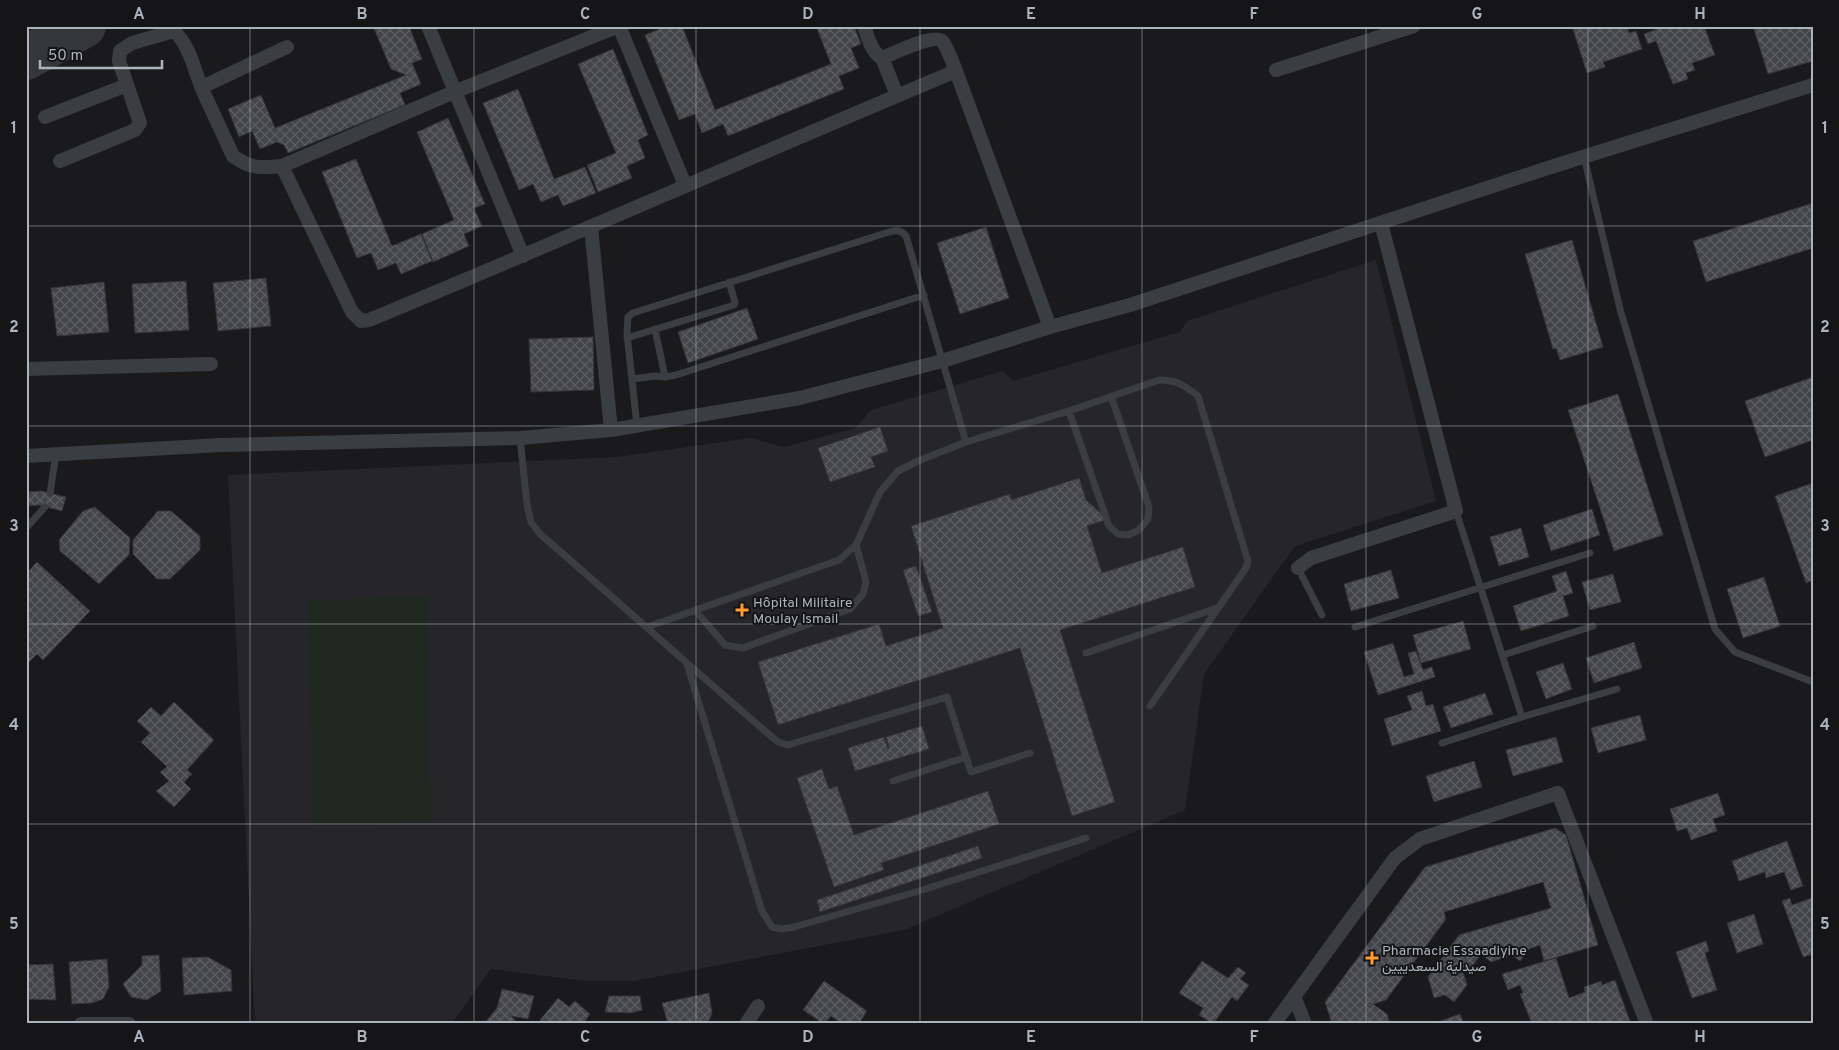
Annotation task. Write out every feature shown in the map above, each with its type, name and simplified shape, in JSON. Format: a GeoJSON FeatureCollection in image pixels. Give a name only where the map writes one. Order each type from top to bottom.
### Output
{"type":"FeatureCollection","features":[{"type":"Feature","properties":{"kind":"street"},"geometry":{"type":"LineString","coordinates":[[428,26],[523,256]]}},
{"type":"Feature","properties":{"kind":"street"},"geometry":{"type":"LineString","coordinates":[[60,161],[135,130],[140,122],[119,61],[120,51],[132,43],[174,31],[187,48],[233,156],[242,162],[259,168],[282,166],[454,92],[619,26],[685,185]]}},
{"type":"Feature","properties":{"kind":"street"},"geometry":{"type":"LineString","coordinates":[[864,26],[872,47],[877,55],[882,58],[897,95]]}},
{"type":"Feature","properties":{"kind":"street"},"geometry":{"type":"LineString","coordinates":[[1276,70],[1414,26]]}},
{"type":"Feature","properties":{"kind":"street"},"geometry":{"type":"LineString","coordinates":[[882,58],[928,40],[937,38],[943,41],[956,70],[1050,327]]}},
{"type":"Feature","properties":{"kind":"street"},"geometry":{"type":"LineString","coordinates":[[202,87],[287,47]]}},
{"type":"Feature","properties":{"kind":"street"},"geometry":{"type":"LineString","coordinates":[[282,166],[352,312],[361,321],[369,320],[956,70]]}},
{"type":"Feature","properties":{"kind":"street"},"geometry":{"type":"LineString","coordinates":[[45,117],[127,85]]}},
{"type":"Feature","properties":{"kind":"street"},"geometry":{"type":"LineString","coordinates":[[26,456],[221,445],[520,438],[611,430],[800,398],[942,361],[1050,327],[1130,305],[1584,157],[1813,85]]}},
{"type":"Feature","properties":{"kind":"street"},"geometry":{"type":"LineString","coordinates":[[1298,568],[1311,558],[1456,511],[1381,223]]}},
{"type":"Feature","properties":{"kind":"street"},"geometry":{"type":"LineString","coordinates":[[591,227],[611,430]]}},
{"type":"Feature","properties":{"kind":"street"},"geometry":{"type":"LineString","coordinates":[[26,369],[210,364]]}},
{"type":"Feature","properties":{"kind":"street"},"geometry":{"type":"LineString","coordinates":[[1274,1024],[1395,858],[1420,838],[1558,793],[1647,1024]]}},
{"type":"Feature","properties":{"kind":"street"},"geometry":{"type":"LineString","coordinates":[[1294,996],[1305,1024]]}},
{"type":"Feature","properties":{"kind":"street"},"geometry":{"type":"LineString","coordinates":[[746,1024],[758,1006]]}},
{"type":"Feature","properties":{"kind":"street"},"geometry":{"type":"LineString","coordinates":[[80,1024],[129,1024]]}},
{"type":"Feature","properties":{"kind":"lane"},"geometry":{"type":"LineString","coordinates":[[1584,157],[1620,309],[1715,629],[1735,652],[1813,682]]}},
{"type":"Feature","properties":{"kind":"lane"},"geometry":{"type":"LineString","coordinates":[[637,426],[627,338],[626,325],[628,317],[634,313],[729,282],[897,230],[906,236],[966,442]]}},
{"type":"Feature","properties":{"kind":"lane"},"geometry":{"type":"LineString","coordinates":[[627,338],[734,305],[735,302],[729,282]]}},
{"type":"Feature","properties":{"kind":"lane"},"geometry":{"type":"LineString","coordinates":[[632,379],[676,375],[924,295]]}},
{"type":"Feature","properties":{"kind":"lane"},"geometry":{"type":"LineString","coordinates":[[655,329],[665,377]]}},
{"type":"Feature","properties":{"kind":"lane"},"geometry":{"type":"LineString","coordinates":[[647,626],[839,560],[856,545],[880,492],[898,472],[918,461],[966,442],[1069,411],[1143,384],[1158,380],[1171,380],[1182,384],[1198,396],[1248,561],[1246,568],[1150,706]]}},
{"type":"Feature","properties":{"kind":"lane"},"geometry":{"type":"LineString","coordinates":[[1069,411],[1109,526],[1118,534],[1128,535],[1139,530],[1148,519],[1149,507],[1111,396]]}},
{"type":"Feature","properties":{"kind":"lane"},"geometry":{"type":"LineString","coordinates":[[520,438],[527,504],[531,522],[540,534],[647,626],[686,664],[778,742],[788,745],[947,698],[971,772],[1030,752]]}},
{"type":"Feature","properties":{"kind":"lane"},"geometry":{"type":"LineString","coordinates":[[50,493],[56,454]]}},
{"type":"Feature","properties":{"kind":"lane"},"geometry":{"type":"LineString","coordinates":[[26,528],[45,506]]}},
{"type":"Feature","properties":{"kind":"lane"},"geometry":{"type":"LineString","coordinates":[[1456,511],[1522,717]]}},
{"type":"Feature","properties":{"kind":"lane"},"geometry":{"type":"LineString","coordinates":[[695,610],[726,645],[743,648],[850,609],[863,594],[866,582],[856,545]]}},
{"type":"Feature","properties":{"kind":"lane"},"geometry":{"type":"LineString","coordinates":[[1354,627],[1590,553]]}},
{"type":"Feature","properties":{"kind":"lane"},"geometry":{"type":"LineString","coordinates":[[1298,568],[1322,615]]}},
{"type":"Feature","properties":{"kind":"lane"},"geometry":{"type":"LineString","coordinates":[[1086,653],[1218,608]]}},
{"type":"Feature","properties":{"kind":"lane"},"geometry":{"type":"LineString","coordinates":[[1503,655],[1593,626]]}},
{"type":"Feature","properties":{"kind":"lane"},"geometry":{"type":"LineString","coordinates":[[686,664],[762,911],[772,927],[782,929],[800,925],[919,891],[1086,838]]}},
{"type":"Feature","properties":{"kind":"lane"},"geometry":{"type":"LineString","coordinates":[[1442,743],[1618,689]]}},
{"type":"Feature","properties":{"kind":"lane"},"geometry":{"type":"LineString","coordinates":[[893,781],[966,757]]}},
{"type":"Feature","properties":{"kind":"shaded area","name":"Hôpital Militaire Moulay Ismail"},"geometry":{"type":"Polygon","coordinates":[[[1376,260],[1436,501],[1295,546],[1204,674],[1185,810],[904,930],[634,981],[585,981],[491,969],[451,1024],[255,1024],[228,475],[617,457],[751,438],[784,447],[856,428],[871,410],[1003,371],[1013,381],[1180,332],[1187,321],[1376,260]]]}},
{"type":"Feature","properties":{"kind":"shaded area"},"geometry":{"type":"Polygon","coordinates":[[[427,597],[431,823],[313,825],[308,600],[427,597]]]}},
{"type":"Feature","properties":{"kind":"building"},"geometry":{"type":"Polygon","coordinates":[[[373,26],[409,26],[422,59],[412,63],[421,84],[400,93],[405,105],[288,153],[284,145],[277,142],[260,149],[252,131],[239,137],[228,109],[261,95],[275,128],[406,75],[391,69],[373,26]]]}},
{"type":"Feature","properties":{"kind":"building"},"geometry":{"type":"Polygon","coordinates":[[[667,26],[682,26],[715,110],[831,64],[816,26],[854,26],[861,44],[851,48],[859,68],[839,76],[844,89],[728,136],[723,124],[702,133],[695,114],[679,120],[645,35],[667,26]]]}},
{"type":"Feature","properties":{"kind":"building"},"geometry":{"type":"Polygon","coordinates":[[[1572,26],[1627,26],[1629,33],[1636,31],[1642,49],[1603,62],[1605,67],[1587,73],[1572,26]]]}},
{"type":"Feature","properties":{"kind":"building"},"geometry":{"type":"Polygon","coordinates":[[[1665,26],[1704,26],[1715,55],[1692,63],[1695,70],[1686,73],[1688,79],[1673,84],[1656,41],[1648,44],[1644,34],[1665,26]]]}},
{"type":"Feature","properties":{"kind":"building"},"geometry":{"type":"Polygon","coordinates":[[[1753,26],[1813,26],[1813,61],[1768,74],[1753,26]]]}},
{"type":"Feature","properties":{"kind":"building"},"geometry":{"type":"Polygon","coordinates":[[[613,49],[648,135],[638,140],[645,158],[627,166],[632,178],[598,192],[587,165],[616,153],[578,64],[613,49]]]}},
{"type":"Feature","properties":{"kind":"building"},"geometry":{"type":"Polygon","coordinates":[[[518,89],[554,179],[585,167],[596,193],[563,206],[558,195],[541,202],[533,184],[519,190],[483,103],[518,89]]]}},
{"type":"Feature","properties":{"kind":"building"},"geometry":{"type":"Polygon","coordinates":[[[448,118],[485,204],[474,208],[482,226],[464,234],[469,246],[433,262],[422,234],[454,220],[417,132],[448,118]]]}},
{"type":"Feature","properties":{"kind":"building"},"geometry":{"type":"Polygon","coordinates":[[[356,159],[392,246],[421,234],[432,261],[401,274],[396,263],[378,270],[371,253],[357,258],[322,172],[356,159]]]}},
{"type":"Feature","properties":{"kind":"building"},"geometry":{"type":"Polygon","coordinates":[[[1813,203],[1813,248],[1706,282],[1693,241],[1813,203]]]}},
{"type":"Feature","properties":{"kind":"building"},"geometry":{"type":"Polygon","coordinates":[[[986,227],[1009,298],[960,314],[937,243],[986,227]]]}},
{"type":"Feature","properties":{"kind":"building"},"geometry":{"type":"Polygon","coordinates":[[[1572,240],[1603,347],[1560,360],[1556,348],[1553,349],[1525,254],[1572,240]]]}},
{"type":"Feature","properties":{"kind":"building"},"geometry":{"type":"Polygon","coordinates":[[[266,278],[271,326],[218,331],[213,283],[266,278]]]}},
{"type":"Feature","properties":{"kind":"building"},"geometry":{"type":"Polygon","coordinates":[[[186,281],[189,330],[135,333],[132,284],[186,281]]]}},
{"type":"Feature","properties":{"kind":"building"},"geometry":{"type":"Polygon","coordinates":[[[104,282],[109,332],[57,336],[51,288],[104,282]]]}},
{"type":"Feature","properties":{"kind":"building"},"geometry":{"type":"Polygon","coordinates":[[[747,308],[758,339],[688,363],[678,332],[747,308]]]}},
{"type":"Feature","properties":{"kind":"building"},"geometry":{"type":"Polygon","coordinates":[[[593,337],[594,390],[531,392],[529,339],[593,337]]]}},
{"type":"Feature","properties":{"kind":"building"},"geometry":{"type":"Polygon","coordinates":[[[1813,377],[1813,440],[1765,457],[1745,401],[1813,377]]]}},
{"type":"Feature","properties":{"kind":"building"},"geometry":{"type":"Polygon","coordinates":[[[1618,394],[1663,535],[1614,551],[1568,410],[1618,394]]]}},
{"type":"Feature","properties":{"kind":"building"},"geometry":{"type":"Polygon","coordinates":[[[880,427],[888,451],[871,457],[875,467],[830,482],[818,448],[880,427]]]}},
{"type":"Feature","properties":{"kind":"building","name":"Hôpital Militaire Moulay Ismail"},"geometry":{"type":"Polygon","coordinates":[[[1079,478],[1086,500],[1103,515],[1105,520],[1087,526],[1102,573],[1183,547],[1195,587],[1060,630],[1115,802],[1072,816],[1020,648],[778,725],[758,662],[879,624],[886,646],[943,628],[911,526],[1010,494],[1011,500],[1079,478]]]}},
{"type":"Feature","properties":{"kind":"building"},"geometry":{"type":"Polygon","coordinates":[[[1813,483],[1813,580],[1806,583],[1775,496],[1813,483]]]}},
{"type":"Feature","properties":{"kind":"building"},"geometry":{"type":"Polygon","coordinates":[[[41,491],[66,497],[62,511],[39,505],[26,506],[26,492],[41,491]]]}},
{"type":"Feature","properties":{"kind":"building"},"geometry":{"type":"Polygon","coordinates":[[[95,507],[130,538],[129,555],[99,584],[60,551],[59,540],[83,511],[95,507]]]}},
{"type":"Feature","properties":{"kind":"building"},"geometry":{"type":"Polygon","coordinates":[[[1592,509],[1600,535],[1551,551],[1543,525],[1592,509]]]}},
{"type":"Feature","properties":{"kind":"building"},"geometry":{"type":"Polygon","coordinates":[[[158,511],[171,511],[200,536],[200,550],[170,579],[157,579],[133,554],[133,540],[158,511]]]}},
{"type":"Feature","properties":{"kind":"building"},"geometry":{"type":"Polygon","coordinates":[[[1521,528],[1529,557],[1499,566],[1490,537],[1521,528]]]}},
{"type":"Feature","properties":{"kind":"building"},"geometry":{"type":"Polygon","coordinates":[[[37,562],[90,611],[43,660],[37,654],[29,662],[26,659],[26,574],[37,562]]]}},
{"type":"Feature","properties":{"kind":"building"},"geometry":{"type":"Polygon","coordinates":[[[916,566],[932,612],[918,616],[903,570],[916,566]]]}},
{"type":"Feature","properties":{"kind":"building"},"geometry":{"type":"Polygon","coordinates":[[[1391,570],[1399,598],[1351,611],[1344,584],[1391,570]]]}},
{"type":"Feature","properties":{"kind":"building"},"geometry":{"type":"Polygon","coordinates":[[[1566,571],[1573,593],[1563,596],[1569,616],[1521,631],[1513,606],[1557,591],[1552,576],[1566,571]]]}},
{"type":"Feature","properties":{"kind":"building"},"geometry":{"type":"Polygon","coordinates":[[[1613,574],[1621,602],[1590,610],[1582,582],[1613,574]]]}},
{"type":"Feature","properties":{"kind":"building"},"geometry":{"type":"Polygon","coordinates":[[[1764,577],[1780,626],[1743,638],[1727,589],[1764,577]]]}},
{"type":"Feature","properties":{"kind":"building"},"geometry":{"type":"Polygon","coordinates":[[[1463,621],[1471,649],[1421,663],[1413,635],[1463,621]]]}},
{"type":"Feature","properties":{"kind":"building"},"geometry":{"type":"Polygon","coordinates":[[[1634,642],[1642,668],[1594,683],[1586,658],[1634,642]]]}},
{"type":"Feature","properties":{"kind":"building"},"geometry":{"type":"Polygon","coordinates":[[[1393,643],[1404,677],[1414,674],[1408,653],[1416,651],[1423,670],[1432,667],[1435,677],[1378,695],[1364,652],[1393,643]]]}},
{"type":"Feature","properties":{"kind":"building"},"geometry":{"type":"Polygon","coordinates":[[[1563,663],[1572,689],[1546,699],[1536,672],[1563,663]]]}},
{"type":"Feature","properties":{"kind":"building"},"geometry":{"type":"Polygon","coordinates":[[[1422,691],[1426,706],[1433,704],[1441,731],[1392,746],[1384,719],[1412,710],[1407,696],[1422,691]]]}},
{"type":"Feature","properties":{"kind":"building"},"geometry":{"type":"Polygon","coordinates":[[[1485,693],[1493,714],[1451,728],[1443,707],[1485,693]]]}},
{"type":"Feature","properties":{"kind":"building"},"geometry":{"type":"Polygon","coordinates":[[[174,702],[214,740],[187,770],[192,774],[184,782],[191,789],[174,807],[156,791],[169,781],[160,772],[167,767],[141,742],[150,733],[137,721],[151,707],[161,716],[174,702]]]}},
{"type":"Feature","properties":{"kind":"building"},"geometry":{"type":"Polygon","coordinates":[[[1640,715],[1646,740],[1598,753],[1591,728],[1640,715]]]}},
{"type":"Feature","properties":{"kind":"building"},"geometry":{"type":"Polygon","coordinates":[[[922,726],[929,749],[855,771],[848,748],[884,737],[888,749],[886,737],[922,726]]]}},
{"type":"Feature","properties":{"kind":"building"},"geometry":{"type":"Polygon","coordinates":[[[1556,737],[1563,762],[1513,776],[1506,750],[1556,737]]]}},
{"type":"Feature","properties":{"kind":"building"},"geometry":{"type":"Polygon","coordinates":[[[1474,761],[1482,787],[1434,802],[1426,776],[1474,761]]]}},
{"type":"Feature","properties":{"kind":"building"},"geometry":{"type":"Polygon","coordinates":[[[822,769],[829,789],[837,786],[854,835],[988,791],[999,824],[881,863],[884,870],[834,887],[797,778],[822,769]]]}},
{"type":"Feature","properties":{"kind":"building"},"geometry":{"type":"Polygon","coordinates":[[[1718,793],[1725,815],[1713,819],[1717,831],[1691,840],[1687,828],[1677,831],[1670,809],[1718,793]]]}},
{"type":"Feature","properties":{"kind":"building"},"geometry":{"type":"Polygon","coordinates":[[[1555,828],[1566,835],[1598,945],[1544,961],[1540,945],[1529,949],[1520,961],[1512,955],[1491,962],[1481,954],[1469,971],[1463,972],[1467,985],[1454,1002],[1445,995],[1434,998],[1428,977],[1459,935],[1551,908],[1543,882],[1444,912],[1446,919],[1386,1000],[1373,1004],[1387,1014],[1390,1024],[1332,1024],[1325,1002],[1425,867],[1555,828]]]}},
{"type":"Feature","properties":{"kind":"building"},"geometry":{"type":"Polygon","coordinates":[[[1787,841],[1803,886],[1791,890],[1784,872],[1766,878],[1765,872],[1739,881],[1732,861],[1787,841]]]}},
{"type":"Feature","properties":{"kind":"building"},"geometry":{"type":"Polygon","coordinates":[[[978,846],[982,858],[820,912],[817,900],[978,846]]]}},
{"type":"Feature","properties":{"kind":"building"},"geometry":{"type":"Polygon","coordinates":[[[1790,898],[1792,905],[1812,898],[1813,954],[1803,957],[1782,901],[1790,898]]]}},
{"type":"Feature","properties":{"kind":"building"},"geometry":{"type":"Polygon","coordinates":[[[1754,914],[1763,944],[1737,953],[1727,923],[1754,914]]]}},
{"type":"Feature","properties":{"kind":"building"},"geometry":{"type":"Polygon","coordinates":[[[1706,941],[1709,951],[1705,953],[1717,990],[1692,998],[1676,952],[1706,941]]]}},
{"type":"Feature","properties":{"kind":"building"},"geometry":{"type":"Polygon","coordinates":[[[159,955],[161,991],[147,1000],[131,997],[123,984],[142,965],[142,956],[159,955]]]}},
{"type":"Feature","properties":{"kind":"building"},"geometry":{"type":"Polygon","coordinates":[[[208,957],[231,970],[232,991],[184,995],[182,958],[208,957]]]}},
{"type":"Feature","properties":{"kind":"building"},"geometry":{"type":"Polygon","coordinates":[[[1556,958],[1569,998],[1585,992],[1584,987],[1601,981],[1602,985],[1615,980],[1631,1024],[1532,1024],[1520,994],[1523,993],[1520,985],[1508,990],[1502,974],[1556,958]]]}},
{"type":"Feature","properties":{"kind":"building"},"geometry":{"type":"Polygon","coordinates":[[[107,959],[109,987],[103,999],[92,1003],[72,1004],[69,962],[107,959]]]}},
{"type":"Feature","properties":{"kind":"building"},"geometry":{"type":"Polygon","coordinates":[[[1202,961],[1228,978],[1238,967],[1246,973],[1240,979],[1249,985],[1237,1001],[1232,997],[1213,1024],[1199,1015],[1203,1008],[1179,993],[1202,961]]]}},
{"type":"Feature","properties":{"kind":"building"},"geometry":{"type":"Polygon","coordinates":[[[53,964],[56,1000],[26,999],[26,965],[53,964]]]}},
{"type":"Feature","properties":{"kind":"building"},"geometry":{"type":"Polygon","coordinates":[[[824,981],[867,1011],[860,1022],[842,1024],[831,1016],[824,1024],[803,1010],[824,981]]]}},
{"type":"Feature","properties":{"kind":"building"},"geometry":{"type":"Polygon","coordinates":[[[502,989],[534,996],[528,1019],[511,1016],[519,1024],[484,1024],[497,1008],[502,989]]]}},
{"type":"Feature","properties":{"kind":"building"},"geometry":{"type":"Polygon","coordinates":[[[709,993],[712,1014],[707,1024],[668,1024],[662,1003],[709,993]]]}},
{"type":"Feature","properties":{"kind":"building"},"geometry":{"type":"Polygon","coordinates":[[[609,996],[640,996],[642,1010],[631,1013],[605,1012],[609,996]]]}},
{"type":"Feature","properties":{"kind":"building"},"geometry":{"type":"Polygon","coordinates":[[[558,998],[569,1007],[575,1001],[590,1014],[583,1024],[542,1024],[540,1020],[558,998]]]}},
{"type":"Feature","properties":{"kind":"building"},"geometry":{"type":"Polygon","coordinates":[[[1460,1014],[1464,1024],[1432,1024],[1460,1014]]]}},
{"type":"Feature","properties":{"kind":"taxiway"},"geometry":{"type":"LineString","coordinates":[[26,58],[84,26]]}},
{"type":"Feature","properties":{"kind":"place","name":"Hôpital Militaire Moulay Ismail"},"geometry":{"type":"Point","coordinates":[742,610]}},
{"type":"Feature","properties":{"kind":"place","name":"Pharmacie Essaadiyine صيدلية السعدييين"},"geometry":{"type":"Point","coordinates":[1372,958]}}]}
